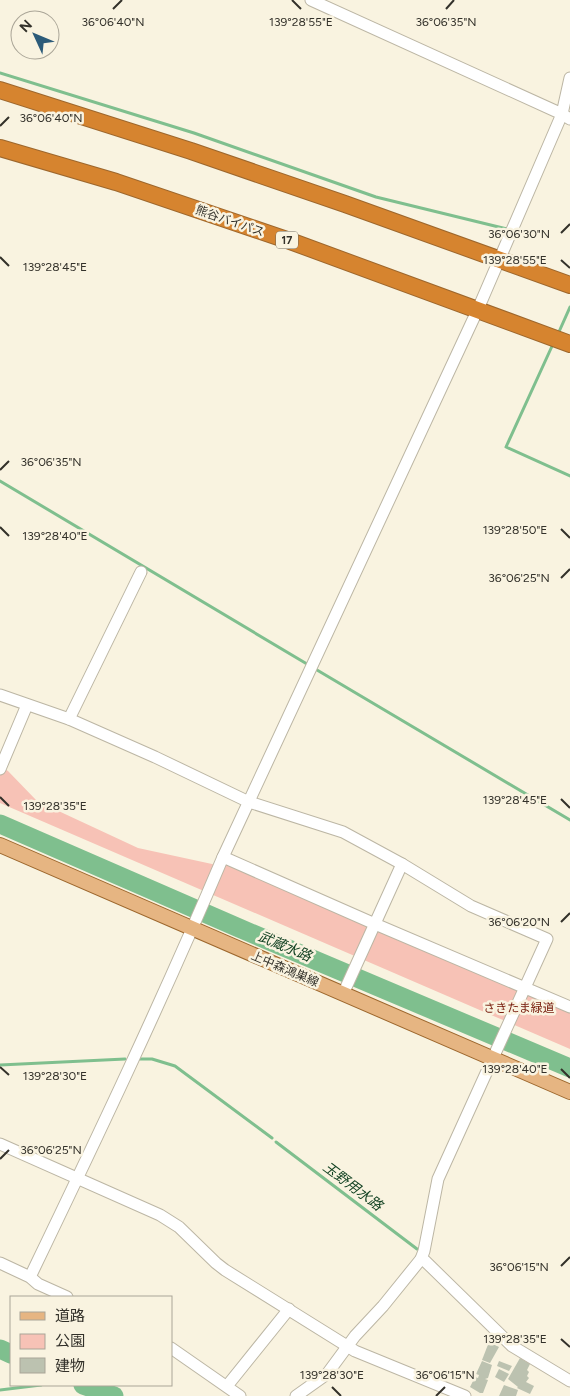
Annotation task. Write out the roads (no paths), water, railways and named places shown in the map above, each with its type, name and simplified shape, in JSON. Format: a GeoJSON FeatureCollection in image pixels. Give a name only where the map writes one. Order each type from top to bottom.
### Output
{"type":"FeatureCollection","features":[{"type":"Feature","properties":{"kind":"highway"},"geometry":{"type":"LineString","coordinates":[[0,90],[191,151],[570,285]]}},
{"type":"Feature","properties":{"kind":"highway","name":"熊谷バイパス"},"geometry":{"type":"LineString","coordinates":[[0,148],[125,185],[290,241],[570,344]]}},
{"type":"Feature","properties":{"kind":"main road","name":"上中森鴻巣線"},"geometry":{"type":"LineString","coordinates":[[0,845],[195,924],[495,1054],[570,1092]]}},
{"type":"Feature","properties":{"kind":"street"},"geometry":{"type":"LineString","coordinates":[[312,0],[566,116]]}},
{"type":"Feature","properties":{"kind":"street"},"geometry":{"type":"LineString","coordinates":[[30,1277],[78,1178],[249,802],[566,116],[570,78]]}},
{"type":"Feature","properties":{"kind":"street"},"geometry":{"type":"LineString","coordinates":[[69,719],[141,572]]}},
{"type":"Feature","properties":{"kind":"street"},"geometry":{"type":"LineString","coordinates":[[0,696],[69,719],[155,757],[249,802],[343,832],[402,864],[471,906],[546,939],[438,1179],[421,1260],[355,1336],[327,1374],[296,1396]]}},
{"type":"Feature","properties":{"kind":"street"},"geometry":{"type":"LineString","coordinates":[[1,765],[27,705]]}},
{"type":"Feature","properties":{"kind":"street"},"geometry":{"type":"LineString","coordinates":[[224,857],[570,1007]]}},
{"type":"Feature","properties":{"kind":"street"},"geometry":{"type":"LineString","coordinates":[[345,990],[402,864]]}},
{"type":"Feature","properties":{"kind":"street"},"geometry":{"type":"LineString","coordinates":[[0,1144],[160,1215],[179,1228],[216,1263],[348,1347],[465,1396]]}},
{"type":"Feature","properties":{"kind":"street"},"geometry":{"type":"LineString","coordinates":[[421,1260],[425,1261],[512,1346],[570,1380]]}},
{"type":"Feature","properties":{"kind":"street"},"geometry":{"type":"LineString","coordinates":[[0,1263],[65,1296]]}},
{"type":"Feature","properties":{"kind":"street"},"geometry":{"type":"LineString","coordinates":[[227,1386],[289,1308]]}},
{"type":"Feature","properties":{"kind":"street"},"geometry":{"type":"LineString","coordinates":[[172,1349],[240,1396]]}},
{"type":"Feature","properties":{"kind":"waterway"},"geometry":{"type":"LineString","coordinates":[[0,73],[194,133],[376,197],[507,229]]}},
{"type":"Feature","properties":{"kind":"waterway"},"geometry":{"type":"LineString","coordinates":[[558,334],[570,307]]}},
{"type":"Feature","properties":{"kind":"waterway"},"geometry":{"type":"LineString","coordinates":[[553,344],[506,447],[570,476]]}},
{"type":"Feature","properties":{"kind":"waterway"},"geometry":{"type":"LineString","coordinates":[[0,481],[307,664]]}},
{"type":"Feature","properties":{"kind":"waterway"},"geometry":{"type":"LineString","coordinates":[[317,670],[570,820]]}},
{"type":"Feature","properties":{"kind":"waterway","name":"武蔵水路"},"geometry":{"type":"LineString","coordinates":[[0,824],[239,928],[570,1068]]}},
{"type":"Feature","properties":{"kind":"waterway","name":"玉野用水路"},"geometry":{"type":"LineString","coordinates":[[0,1065],[125,1059]]}},
{"type":"Feature","properties":{"kind":"waterway","name":"玉野用水路"},"geometry":{"type":"LineString","coordinates":[[138,1059],[152,1059],[175,1066],[272,1138]]}},
{"type":"Feature","properties":{"kind":"waterway","name":"玉野用水路"},"geometry":{"type":"LineString","coordinates":[[276,1142],[417,1249]]}},
{"type":"Feature","properties":{"kind":"waterway"},"geometry":{"type":"LineString","coordinates":[[0,1349],[10,1354]]}},
{"type":"Feature","properties":{"kind":"waterway"},"geometry":{"type":"LineString","coordinates":[[0,1390],[33,1386]]}},
{"type":"Feature","properties":{"kind":"waterway"},"geometry":{"type":"LineString","coordinates":[[86,1386],[114,1396]]}},
{"type":"Feature","properties":{"kind":"park label","name":"さきたま緑道"},"geometry":{"type":"Point","coordinates":[519,1008]}}]}
